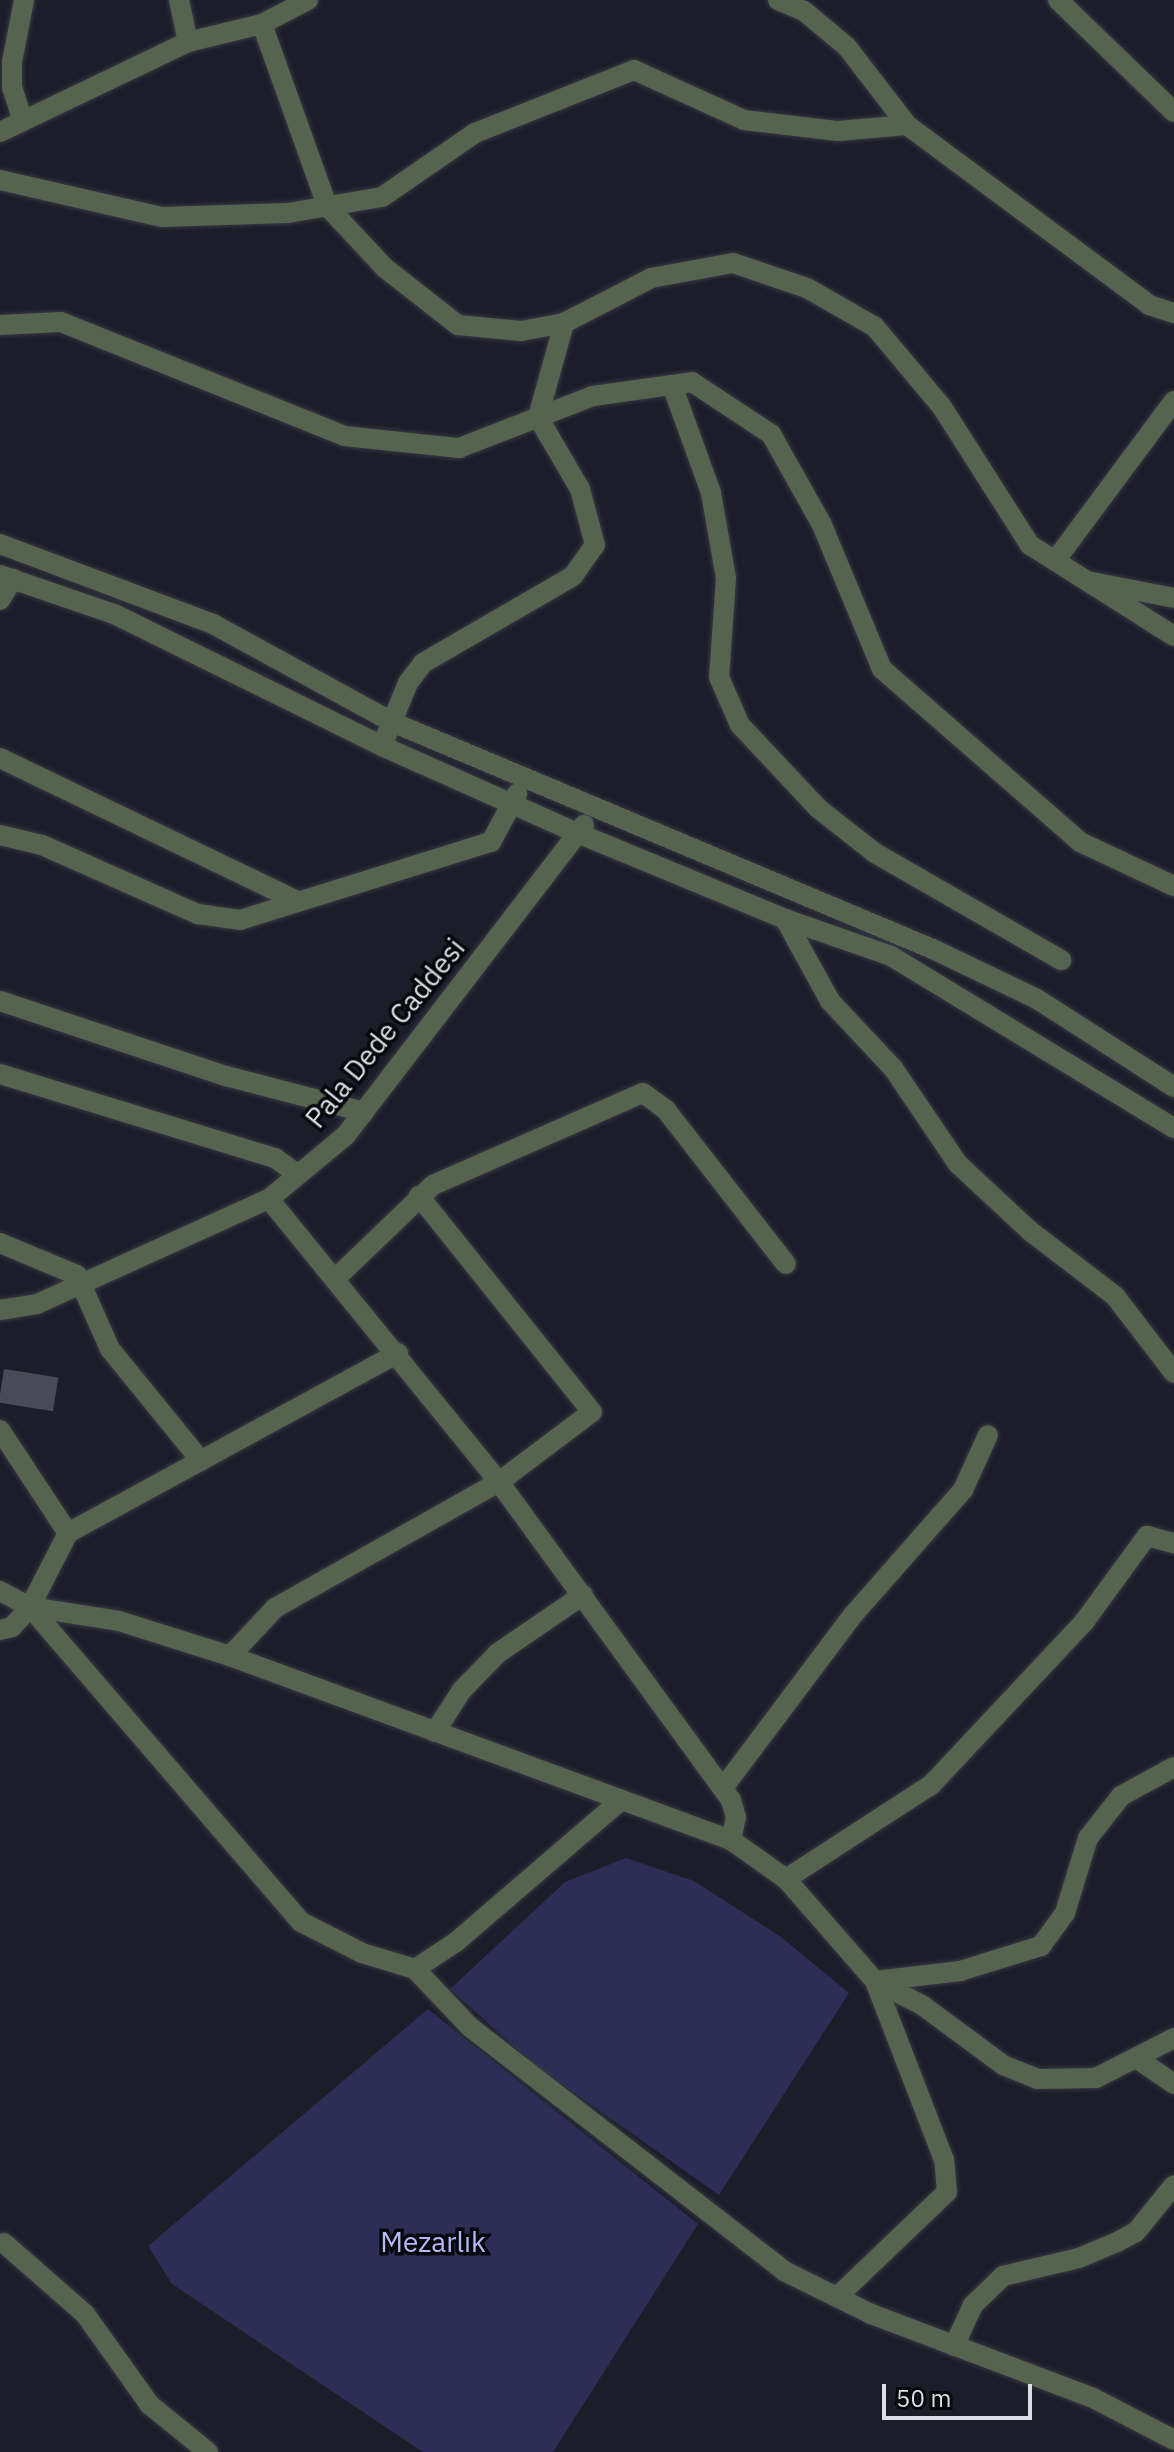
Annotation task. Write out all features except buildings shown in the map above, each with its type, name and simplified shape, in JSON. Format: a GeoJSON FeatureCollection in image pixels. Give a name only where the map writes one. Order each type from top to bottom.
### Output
{"type":"FeatureCollection","features":[{"type":"Feature","properties":{"kind":"street"},"geometry":{"type":"LineString","coordinates":[[23,121],[12,88],[12,62],[24,0]]}},
{"type":"Feature","properties":{"kind":"street"},"geometry":{"type":"LineString","coordinates":[[179,0],[188,42]]}},
{"type":"Feature","properties":{"kind":"street"},"geometry":{"type":"LineString","coordinates":[[0,132],[188,42],[262,24],[308,0]]}},
{"type":"Feature","properties":{"kind":"street"},"geometry":{"type":"LineString","coordinates":[[778,0],[804,11],[847,47],[907,125],[1149,305],[1174,313]]}},
{"type":"Feature","properties":{"kind":"street"},"geometry":{"type":"LineString","coordinates":[[1058,0],[1174,112]]}},
{"type":"Feature","properties":{"kind":"street"},"geometry":{"type":"LineString","coordinates":[[262,24],[327,206],[385,268],[458,325],[521,331],[564,323],[651,278],[733,263],[807,288],[875,327],[942,407],[1030,545],[1174,636]]}},
{"type":"Feature","properties":{"kind":"street"},"geometry":{"type":"LineString","coordinates":[[0,180],[162,217],[288,213],[382,197],[475,133],[634,70],[744,120],[838,131],[907,125]]}},
{"type":"Feature","properties":{"kind":"street"},"geometry":{"type":"LineString","coordinates":[[0,325],[61,322],[344,436],[459,448],[593,396],[692,382],[771,434],[822,525],[882,669],[1080,842],[1174,886]]}},
{"type":"Feature","properties":{"kind":"street"},"geometry":{"type":"LineString","coordinates":[[382,746],[408,683],[423,663],[573,576],[595,545],[580,489],[538,417],[564,323]]}},
{"type":"Feature","properties":{"kind":"street"},"geometry":{"type":"LineString","coordinates":[[672,385],[711,493],[726,578],[719,677],[740,725],[819,809],[875,853],[1061,960]]}},
{"type":"Feature","properties":{"kind":"street"},"geometry":{"type":"LineString","coordinates":[[1055,561],[1174,401]]}},
{"type":"Feature","properties":{"kind":"street"},"geometry":{"type":"LineString","coordinates":[[0,544],[213,624],[392,722],[590,809],[935,950],[1037,999],[1174,1087]]}},
{"type":"Feature","properties":{"kind":"street"},"geometry":{"type":"LineString","coordinates":[[0,600],[6,577],[114,614],[382,746],[512,805],[785,919],[891,956],[1174,1128]]}},
{"type":"Feature","properties":{"kind":"street"},"geometry":{"type":"LineString","coordinates":[[1084,581],[1174,598]]}},
{"type":"Feature","properties":{"kind":"street"},"geometry":{"type":"LineString","coordinates":[[0,758],[295,900]]}},
{"type":"Feature","properties":{"kind":"street"},"geometry":{"type":"LineString","coordinates":[[1,838],[42,845],[198,914],[240,920],[295,900],[491,842],[523,779]]}},
{"type":"Feature","properties":{"kind":"street","name":"Pala Dede Caddesi"},"geometry":{"type":"LineString","coordinates":[[0,1310],[37,1304],[269,1199],[346,1135],[580,834],[590,809]]}},
{"type":"Feature","properties":{"kind":"street"},"geometry":{"type":"LineString","coordinates":[[785,919],[830,1001],[893,1068],[958,1164],[1030,1231],[1115,1296],[1174,1373]]}},
{"type":"Feature","properties":{"kind":"street"},"geometry":{"type":"LineString","coordinates":[[0,1001],[226,1076],[364,1112]]}},
{"type":"Feature","properties":{"kind":"street"},"geometry":{"type":"LineString","coordinates":[[0,1074],[275,1158],[297,1174]]}},
{"type":"Feature","properties":{"kind":"street"},"geometry":{"type":"LineString","coordinates":[[336,1278],[433,1185],[643,1093],[666,1110],[786,1264]]}},
{"type":"Feature","properties":{"kind":"street"},"geometry":{"type":"LineString","coordinates":[[230,1656],[275,1608],[499,1482],[592,1412],[419,1196]]}},
{"type":"Feature","properties":{"kind":"street"},"geometry":{"type":"LineString","coordinates":[[269,1199],[398,1353],[499,1482],[723,1788],[736,1817],[731,1840]]}},
{"type":"Feature","properties":{"kind":"street"},"geometry":{"type":"LineString","coordinates":[[0,1243],[67,1267],[83,1284],[110,1349],[201,1461]]}},
{"type":"Feature","properties":{"kind":"street"},"geometry":{"type":"LineString","coordinates":[[0,1630],[12,1627],[30,1607],[68,1533],[398,1353]]}},
{"type":"Feature","properties":{"kind":"street"},"geometry":{"type":"LineString","coordinates":[[0,1430],[68,1533]]}},
{"type":"Feature","properties":{"kind":"street"},"geometry":{"type":"LineString","coordinates":[[723,1788],[853,1615],[963,1490],[988,1435]]}},
{"type":"Feature","properties":{"kind":"street"},"geometry":{"type":"LineString","coordinates":[[786,1879],[931,1785],[1084,1622],[1147,1536],[1174,1543]]}},
{"type":"Feature","properties":{"kind":"street"},"geometry":{"type":"LineString","coordinates":[[0,1591],[30,1607],[119,1621],[230,1656],[731,1840],[786,1879],[875,1981],[944,2160],[947,2192],[837,2297]]}},
{"type":"Feature","properties":{"kind":"street"},"geometry":{"type":"LineString","coordinates":[[435,1732],[462,1690],[498,1653],[583,1595]]}},
{"type":"Feature","properties":{"kind":"street"},"geometry":{"type":"LineString","coordinates":[[30,1607],[301,1922],[362,1953],[415,1969],[470,2027],[784,2271],[954,2346],[1093,2398],[1174,2440]]}},
{"type":"Feature","properties":{"kind":"street"},"geometry":{"type":"LineString","coordinates":[[875,1981],[960,1971],[1041,1946],[1065,1913],[1088,1838],[1121,1796],[1174,1767]]}},
{"type":"Feature","properties":{"kind":"street"},"geometry":{"type":"LineString","coordinates":[[415,1969],[456,1942],[621,1800]]}},
{"type":"Feature","properties":{"kind":"street"},"geometry":{"type":"LineString","coordinates":[[875,1981],[922,2005],[1003,2065],[1037,2079],[1096,2078],[1139,2060],[1174,2038]]}},
{"type":"Feature","properties":{"kind":"street"},"geometry":{"type":"LineString","coordinates":[[1139,2060],[1174,2084]]}},
{"type":"Feature","properties":{"kind":"street"},"geometry":{"type":"LineString","coordinates":[[954,2346],[973,2305],[1003,2276],[1079,2258],[1136,2232],[1174,2185]]}},
{"type":"Feature","properties":{"kind":"street"},"geometry":{"type":"LineString","coordinates":[[4,2243],[85,2314],[150,2405],[208,2452]]}},
{"type":"Feature","properties":{"kind":"green space"},"geometry":{"type":"Polygon","coordinates":[[[626,1858],[694,1881],[781,1937],[849,1993],[719,2195],[536,2066],[450,1989],[565,1882],[626,1858]]]}},
{"type":"Feature","properties":{"kind":"green space","name":"Mezarlık"},"geometry":{"type":"Polygon","coordinates":[[[428,2009],[698,2224],[553,2452],[423,2452],[172,2284],[148,2246],[428,2009]]]}}]}
